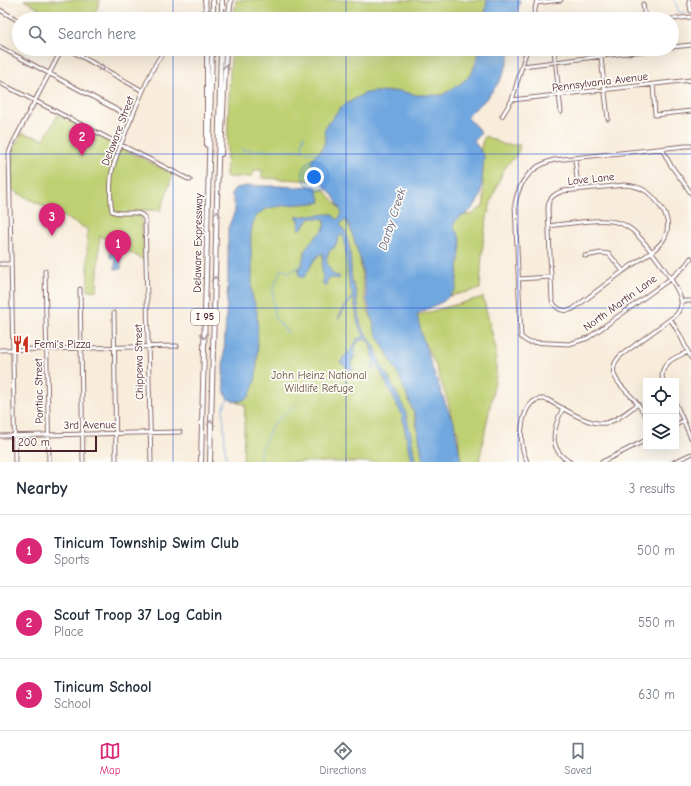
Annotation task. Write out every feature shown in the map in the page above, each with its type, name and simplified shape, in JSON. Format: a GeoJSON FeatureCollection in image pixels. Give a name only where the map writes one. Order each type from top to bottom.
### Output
{"type":"FeatureCollection","features":[{"type":"Feature","properties":{"kind":"highway"},"geometry":{"type":"LineString","coordinates":[[205,0],[207,12]]}},
{"type":"Feature","properties":{"kind":"highway"},"geometry":{"type":"LineString","coordinates":[[208,12],[209,0]]}},
{"type":"Feature","properties":{"kind":"highway"},"geometry":{"type":"LineString","coordinates":[[213,0],[213,12]]}},
{"type":"Feature","properties":{"kind":"highway"},"geometry":{"type":"LineString","coordinates":[[222,0],[222,12]]}},
{"type":"Feature","properties":{"kind":"highway"},"geometry":{"type":"LineString","coordinates":[[227,0],[228,12]]}},
{"type":"Feature","properties":{"kind":"highway"},"geometry":{"type":"LineString","coordinates":[[229,12],[230,0]]}},
{"type":"Feature","properties":{"kind":"highway"},"geometry":{"type":"LineString","coordinates":[[207,56],[208,171]]}},
{"type":"Feature","properties":{"kind":"highway","name":"Delaware Expressway"},"geometry":{"type":"LineString","coordinates":[[201,462],[212,56]]}},
{"type":"Feature","properties":{"kind":"highway","name":"Delaware Expressway"},"geometry":{"type":"LineString","coordinates":[[210,462],[221,56]]}},
{"type":"Feature","properties":{"kind":"highway"},"geometry":{"type":"LineString","coordinates":[[217,190],[224,117],[226,56]]}},
{"type":"Feature","properties":{"kind":"street"},"geometry":{"type":"LineString","coordinates":[[534,12],[536,2],[561,0]]}},
{"type":"Feature","properties":{"kind":"street"},"geometry":{"type":"LineString","coordinates":[[689,0],[691,11]]}},
{"type":"Feature","properties":{"kind":"street"},"geometry":{"type":"LineString","coordinates":[[643,4],[644,12]]}},
{"type":"Feature","properties":{"kind":"street"},"geometry":{"type":"LineString","coordinates":[[0,10],[12,17]]}},
{"type":"Feature","properties":{"kind":"street"},"geometry":{"type":"LineString","coordinates":[[679,18],[691,16]]}},
{"type":"Feature","properties":{"kind":"street"},"geometry":{"type":"LineString","coordinates":[[679,46],[691,45]]}},
{"type":"Feature","properties":{"kind":"street"},"geometry":{"type":"LineString","coordinates":[[0,47],[12,53]]}},
{"type":"Feature","properties":{"kind":"street"},"geometry":{"type":"LineString","coordinates":[[17,56],[132,118]]}},
{"type":"Feature","properties":{"kind":"street"},"geometry":{"type":"LineString","coordinates":[[15,462],[9,153],[58,56]]}},
{"type":"Feature","properties":{"kind":"street"},"geometry":{"type":"LineString","coordinates":[[80,56],[143,91]]}},
{"type":"Feature","properties":{"kind":"street","name":"Delaware Street"},"geometry":{"type":"LineString","coordinates":[[146,261],[144,216],[139,213],[116,213],[112,209],[111,176],[114,164],[143,91],[157,60],[162,56]]}},
{"type":"Feature","properties":{"kind":"street"},"geometry":{"type":"LineString","coordinates":[[502,116],[512,100],[525,56]]}},
{"type":"Feature","properties":{"kind":"street"},"geometry":{"type":"LineString","coordinates":[[555,56],[561,112]]}},
{"type":"Feature","properties":{"kind":"street"},"geometry":{"type":"LineString","coordinates":[[523,66],[600,56],[608,119]]}},
{"type":"Feature","properties":{"kind":"street","name":"Pennsylvania Avenue"},"geometry":{"type":"LineString","coordinates":[[512,100],[559,96],[691,80]]}},
{"type":"Feature","properties":{"kind":"street"},"geometry":{"type":"LineString","coordinates":[[0,83],[190,180]]}},
{"type":"Feature","properties":{"kind":"street"},"geometry":{"type":"LineString","coordinates":[[653,84],[655,115],[691,111]]}},
{"type":"Feature","properties":{"kind":"street"},"geometry":{"type":"LineString","coordinates":[[550,277],[519,279],[515,209],[516,198],[527,175],[541,164],[554,160],[691,146]]}},
{"type":"Feature","properties":{"kind":"street"},"geometry":{"type":"LineString","coordinates":[[662,149],[670,164],[690,187],[691,193]]}},
{"type":"Feature","properties":{"kind":"street"},"geometry":{"type":"LineString","coordinates":[[575,158],[578,190]]}},
{"type":"Feature","properties":{"kind":"street","name":"Love Lane"},"geometry":{"type":"LineString","coordinates":[[619,185],[632,185],[650,193],[664,213],[668,224],[664,239],[658,246],[569,311],[558,309],[553,304],[550,277],[548,226],[548,206],[552,196],[560,192],[619,185]]}},
{"type":"Feature","properties":{"kind":"street"},"geometry":{"type":"LineString","coordinates":[[548,226],[605,220],[617,222],[627,226],[650,251],[678,292],[681,301],[679,311],[671,320],[620,356],[614,367],[615,377],[622,388],[638,404],[645,414]]}},
{"type":"Feature","properties":{"kind":"street"},"geometry":{"type":"LineString","coordinates":[[585,256],[601,253],[609,254],[623,271]]}},
{"type":"Feature","properties":{"kind":"street"},"geometry":{"type":"LineString","coordinates":[[670,279],[685,266],[691,258]]}},
{"type":"Feature","properties":{"kind":"street","name":"Chippewa Street"},"geometry":{"type":"LineString","coordinates":[[146,261],[151,462]]}},
{"type":"Feature","properties":{"kind":"street"},"geometry":{"type":"LineString","coordinates":[[0,264],[11,264]]}},
{"type":"Feature","properties":{"kind":"street","name":"Pontiac Street"},"geometry":{"type":"LineString","coordinates":[[45,271],[49,462]]}},
{"type":"Feature","properties":{"kind":"street","name":"North Martin Lane"},"geometry":{"type":"LineString","coordinates":[[519,279],[520,334],[522,339],[528,342],[569,344],[588,338],[670,279]]}},
{"type":"Feature","properties":{"kind":"street"},"geometry":{"type":"LineString","coordinates":[[80,289],[83,462]]}},
{"type":"Feature","properties":{"kind":"street"},"geometry":{"type":"LineString","coordinates":[[681,301],[691,301]]}},
{"type":"Feature","properties":{"kind":"street"},"geometry":{"type":"LineString","coordinates":[[114,313],[116,462]]}},
{"type":"Feature","properties":{"kind":"street"},"geometry":{"type":"LineString","coordinates":[[671,320],[691,358]]}},
{"type":"Feature","properties":{"kind":"street"},"geometry":{"type":"LineString","coordinates":[[0,350],[177,346]]}},
{"type":"Feature","properties":{"kind":"street"},"geometry":{"type":"LineString","coordinates":[[662,378],[665,366],[678,356],[688,352]]}},
{"type":"Feature","properties":{"kind":"street"},"geometry":{"type":"LineString","coordinates":[[527,462],[522,445],[521,432],[528,407],[534,402],[543,399],[590,422],[601,423],[614,420],[638,404]]}},
{"type":"Feature","properties":{"kind":"street"},"geometry":{"type":"LineString","coordinates":[[563,408],[554,428],[554,439],[559,453],[570,462]]}},
{"type":"Feature","properties":{"kind":"street"},"geometry":{"type":"LineString","coordinates":[[679,411],[691,438]]}},
{"type":"Feature","properties":{"kind":"street"},"geometry":{"type":"LineString","coordinates":[[679,423],[683,421]]}},
{"type":"Feature","properties":{"kind":"street","name":"3rd Avenue"},"geometry":{"type":"LineString","coordinates":[[0,436],[180,432]]}},
{"type":"Feature","properties":{"kind":"street"},"geometry":{"type":"LineString","coordinates":[[602,462],[608,461],[643,442]]}},
{"type":"Feature","properties":{"kind":"street"},"geometry":{"type":"LineString","coordinates":[[674,462],[691,454]]}},
{"type":"Feature","properties":{"kind":"green space"},"geometry":{"type":"Polygon","coordinates":[[[24,0],[100,0],[96,12],[44,12],[24,0]]]}},
{"type":"Feature","properties":{"kind":"green space"},"geometry":{"type":"Polygon","coordinates":[[[236,0],[491,0],[487,12],[235,12],[236,0]]]}},
{"type":"Feature","properties":{"kind":"green space"},"geometry":{"type":"Polygon","coordinates":[[[231,56],[479,56],[470,81],[319,181],[262,178],[262,170],[256,169],[251,177],[226,177],[231,56]]]}},
{"type":"Feature","properties":{"kind":"green space"},"geometry":{"type":"Polygon","coordinates":[[[58,115],[173,174],[161,210],[141,210],[144,260],[100,236],[97,290],[88,291],[87,229],[12,190],[13,149],[22,133],[44,139],[58,115]]]}},
{"type":"Feature","properties":{"kind":"green space"},"geometry":{"type":"Polygon","coordinates":[[[485,136],[505,145],[520,145],[517,155],[507,165],[503,172],[489,209],[484,235],[480,289],[410,305],[451,217],[473,214],[483,206],[484,188],[480,155],[481,146],[485,136]]]}},
{"type":"Feature","properties":{"kind":"green space","name":"John Heinz National Wildlife Refuge"},"geometry":{"type":"Polygon","coordinates":[[[271,187],[324,189],[340,209],[353,231],[358,247],[364,293],[368,310],[371,316],[378,322],[414,413],[417,428],[428,462],[243,462],[245,404],[237,403],[240,383],[250,226],[271,187]]]}},
{"type":"Feature","properties":{"kind":"green space"},"geometry":{"type":"Polygon","coordinates":[[[483,297],[496,349],[496,376],[479,462],[460,462],[458,433],[452,421],[449,405],[435,364],[423,340],[415,316],[483,297]]]}},
{"type":"Feature","properties":{"kind":"water"},"geometry":{"type":"Polygon","coordinates":[[[487,0],[520,0],[517,12],[485,12],[487,0]]]}},
{"type":"Feature","properties":{"kind":"water","name":"Darby Creek"},"geometry":{"type":"Polygon","coordinates":[[[478,56],[509,56],[504,72],[496,86],[487,98],[467,117],[481,132],[474,141],[484,156],[481,196],[473,208],[465,215],[459,217],[454,225],[461,243],[456,289],[444,301],[417,314],[422,336],[433,370],[454,422],[461,462],[423,462],[416,418],[399,376],[375,331],[367,300],[361,262],[350,227],[346,220],[340,224],[346,233],[350,250],[352,282],[356,291],[361,326],[375,347],[381,365],[405,410],[415,461],[411,462],[402,415],[376,363],[374,365],[374,370],[371,367],[374,360],[370,344],[366,339],[358,341],[354,351],[355,355],[351,363],[353,370],[352,372],[340,362],[343,360],[342,358],[349,353],[358,338],[365,337],[358,325],[354,299],[347,305],[338,320],[344,307],[353,296],[349,285],[343,234],[340,236],[334,248],[330,250],[326,260],[331,272],[336,276],[339,275],[339,279],[328,279],[325,287],[323,285],[323,253],[316,257],[303,278],[299,276],[298,269],[302,266],[304,253],[308,244],[324,229],[325,219],[309,219],[299,230],[299,219],[295,217],[332,214],[337,220],[342,214],[334,197],[316,174],[312,161],[314,156],[320,152],[324,145],[324,131],[327,125],[341,107],[363,94],[372,92],[400,91],[417,95],[442,95],[471,75],[478,56]]]}},
{"type":"Feature","properties":{"kind":"water"},"geometry":{"type":"Polygon","coordinates":[[[247,186],[316,187],[321,202],[269,208],[258,215],[254,221],[251,244],[252,294],[257,310],[256,376],[249,397],[241,401],[233,401],[227,398],[224,389],[223,369],[228,281],[228,228],[235,211],[233,197],[231,195],[235,188],[247,186]]]}},
{"type":"Feature","properties":{"kind":"water"},"geometry":{"type":"Polygon","coordinates":[[[110,252],[121,252],[121,269],[115,269],[115,258],[110,258],[110,252]]]}},
{"type":"Feature","properties":{"kind":"waterway"},"geometry":{"type":"LineString","coordinates":[[674,0],[679,12],[689,13]]}},
{"type":"Feature","properties":{"kind":"waterway"},"geometry":{"type":"LineString","coordinates":[[301,151],[303,148],[302,144],[304,135]]}},
{"type":"Feature","properties":{"kind":"waterway"},"geometry":{"type":"LineString","coordinates":[[241,150],[296,150],[316,153]]}},
{"type":"Feature","properties":{"kind":"waterway"},"geometry":{"type":"LineString","coordinates":[[288,333],[274,317],[273,290],[281,269],[290,273],[302,264]]}},
{"type":"Feature","properties":{"kind":"waterway"},"geometry":{"type":"LineString","coordinates":[[226,462],[223,409],[228,398]]}},
{"type":"Feature","properties":{"kind":"waterway"},"geometry":{"type":"LineString","coordinates":[[260,462],[260,451],[273,424],[296,404]]}},
{"type":"Feature","properties":{"kind":"place","name":"Scout Troop 37 Log Cabin"},"geometry":{"type":"Point","coordinates":[82,156]}},
{"type":"Feature","properties":{"kind":"place","name":"Tinicum School"},"geometry":{"type":"Point","coordinates":[52,236]}},
{"type":"Feature","properties":{"kind":"place","name":"Tinicum Township Swim Club"},"geometry":{"type":"Point","coordinates":[118,263]}},
{"type":"Feature","properties":{"kind":"place","name":"Femi's Pizza"},"geometry":{"type":"Point","coordinates":[21,344]}}]}
